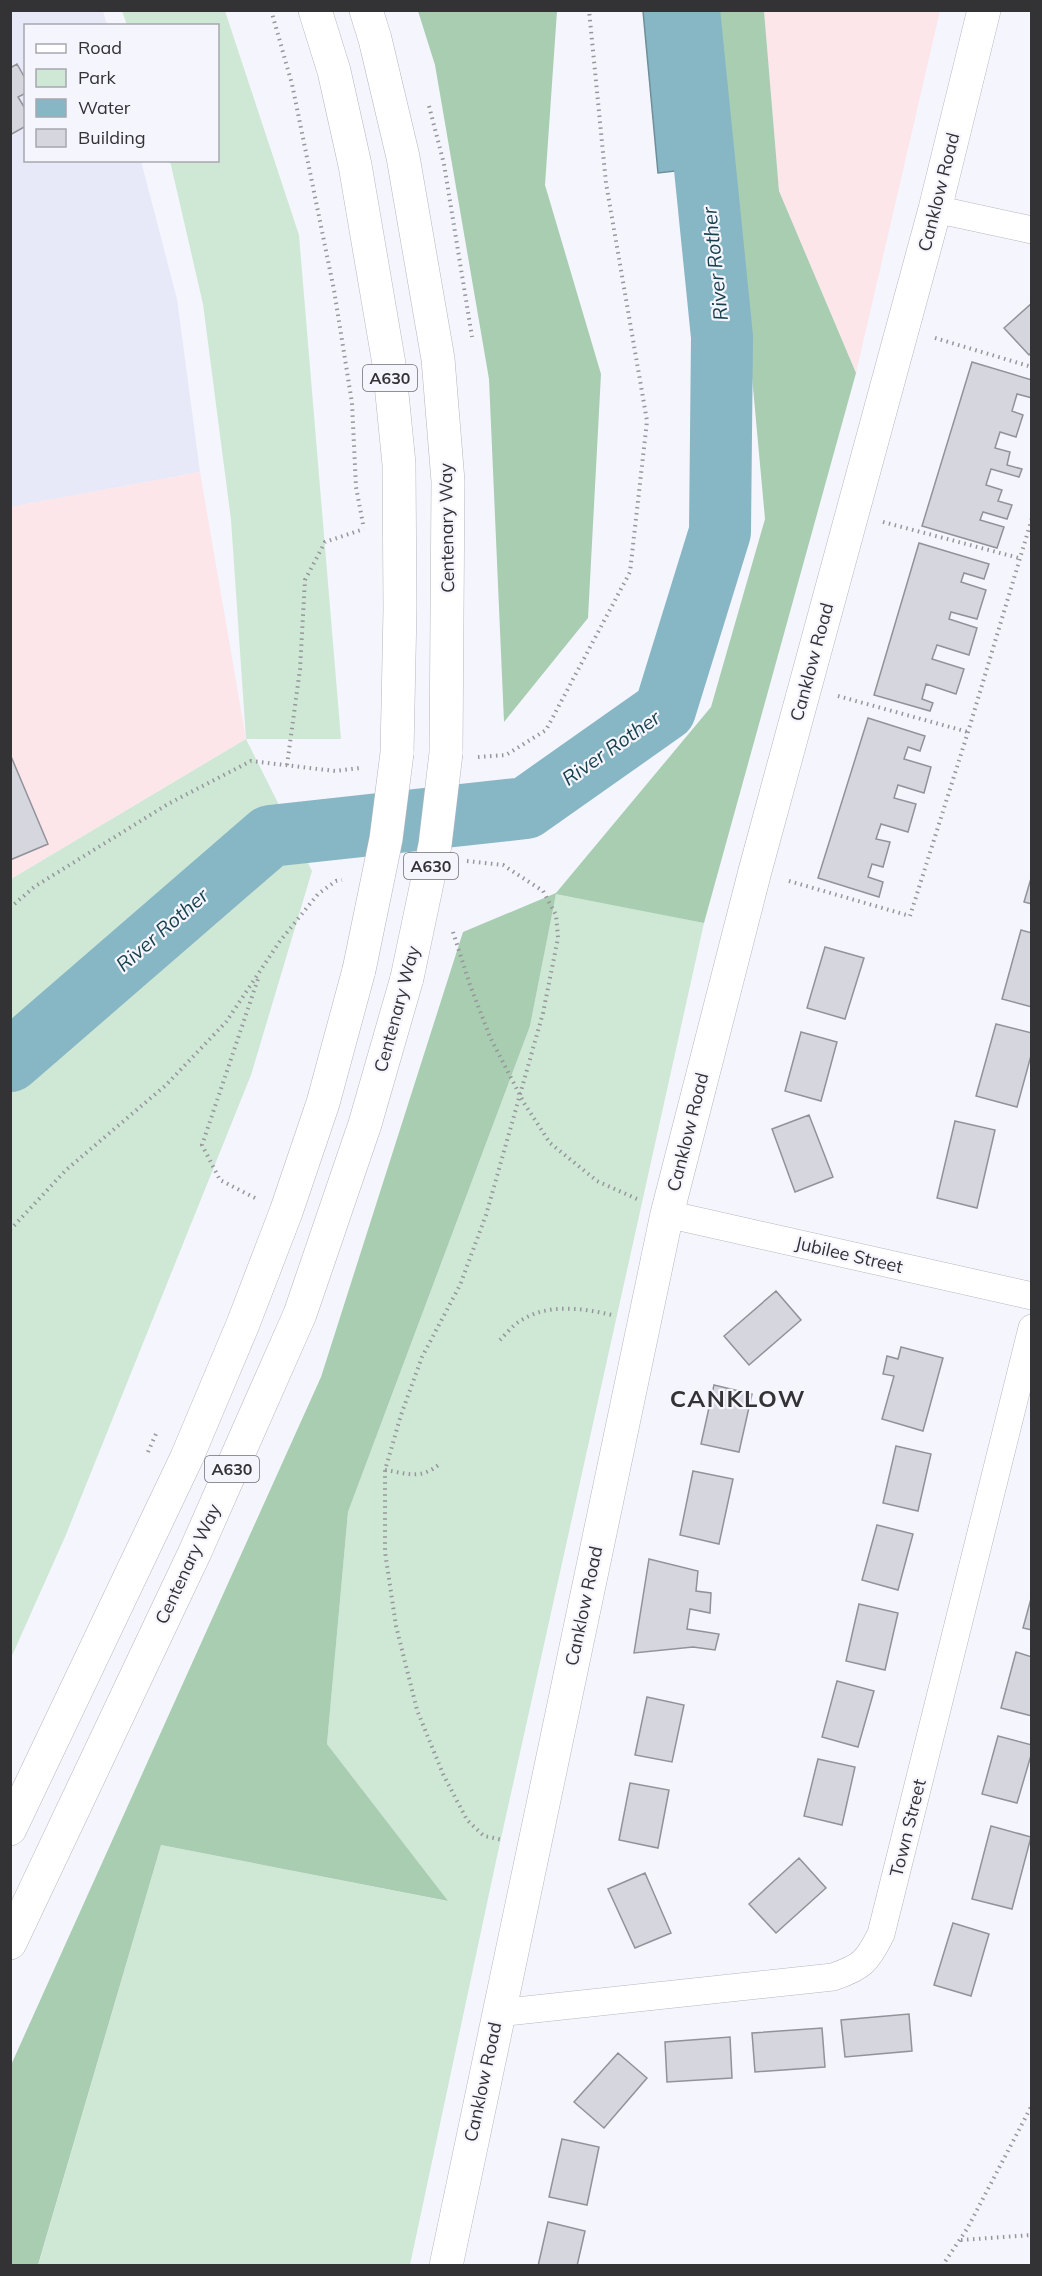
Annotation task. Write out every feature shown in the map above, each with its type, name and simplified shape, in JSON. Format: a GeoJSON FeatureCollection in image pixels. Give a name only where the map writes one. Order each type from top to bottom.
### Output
{"type":"FeatureCollection","features":[{"type":"Feature","properties":{"kind":"main road","name":"A630"},"geometry":{"type":"LineString","coordinates":[[10,1829],[187,1457],[243,1324],[286,1212],[323,1103],[359,970],[386,839],[383,760],[400,609],[399,464],[389,364],[355,165],[334,72],[315,10]]}},
{"type":"Feature","properties":{"kind":"main road","name":"Centenary Way"},"geometry":{"type":"LineString","coordinates":[[10,1943],[195,1552],[300,1314],[365,1124],[407,978],[435,845],[459,755],[448,481],[438,359],[403,157],[366,10]]}},
{"type":"Feature","properties":{"kind":"main road","name":"Canklow Road"},"geometry":{"type":"LineString","coordinates":[[446,2265],[497,2013],[667,1214],[755,871],[935,209],[984,10]]}},
{"type":"Feature","properties":{"kind":"street"},"geometry":{"type":"LineString","coordinates":[[935,209],[1032,230]]}},
{"type":"Feature","properties":{"kind":"street","name":"Jubilee Street"},"geometry":{"type":"LineString","coordinates":[[667,1214],[1032,1296]]}},
{"type":"Feature","properties":{"kind":"street","name":"Town Street"},"geometry":{"type":"LineString","coordinates":[[497,2013],[833,1977],[856,1969],[871,1954],[881,1934],[1032,1328]]}},
{"type":"Feature","properties":{"kind":"path"},"geometry":{"type":"LineString","coordinates":[[271,10],[294,95],[334,290],[352,403],[356,488],[366,538]]}},
{"type":"Feature","properties":{"kind":"path"},"geometry":{"type":"LineString","coordinates":[[459,755],[506,755],[546,730],[630,572],[647,421],[606,183],[589,10]]}},
{"type":"Feature","properties":{"kind":"path"},"geometry":{"type":"LineString","coordinates":[[902,328],[1032,367]]}},
{"type":"Feature","properties":{"kind":"path"},"geometry":{"type":"LineString","coordinates":[[852,514],[1019,558]]}},
{"type":"Feature","properties":{"kind":"path"},"geometry":{"type":"LineString","coordinates":[[755,871],[910,916],[1032,518]]}},
{"type":"Feature","properties":{"kind":"path"},"geometry":{"type":"LineString","coordinates":[[287,765],[300,669],[305,580],[325,542],[364,528]]}},
{"type":"Feature","properties":{"kind":"path"},"geometry":{"type":"LineString","coordinates":[[805,687],[968,732]]}},
{"type":"Feature","properties":{"kind":"path"},"geometry":{"type":"LineString","coordinates":[[10,908],[34,887],[168,804],[251,761],[335,771],[383,760]]}},
{"type":"Feature","properties":{"kind":"path"},"geometry":{"type":"LineString","coordinates":[[456,861],[480,861],[503,865],[543,891],[556,915],[558,938],[543,1013],[486,1215],[460,1285],[422,1357],[401,1415],[386,1470],[385,1552],[396,1626],[417,1710],[443,1774],[467,1820],[484,1836],[533,1847]]}},
{"type":"Feature","properties":{"kind":"path"},"geometry":{"type":"LineString","coordinates":[[10,1230],[66,1170],[173,1077],[226,1022],[280,941],[318,894],[336,881],[346,879]]}},
{"type":"Feature","properties":{"kind":"path"},"geometry":{"type":"LineString","coordinates":[[452,928],[490,1037],[519,1094],[550,1143],[597,1181],[667,1214]]}},
{"type":"Feature","properties":{"kind":"path"},"geometry":{"type":"LineString","coordinates":[[255,1198],[220,1180],[202,1145],[261,969]]}},
{"type":"Feature","properties":{"kind":"path"},"geometry":{"type":"LineString","coordinates":[[252,1209],[259,1188]]}},
{"type":"Feature","properties":{"kind":"path"},"geometry":{"type":"LineString","coordinates":[[500,1340],[519,1321],[542,1311],[575,1308],[644,1322]]}},
{"type":"Feature","properties":{"kind":"path"},"geometry":{"type":"LineString","coordinates":[[146,1457],[160,1425]]}},
{"type":"Feature","properties":{"kind":"path"},"geometry":{"type":"LineString","coordinates":[[386,1470],[414,1474],[429,1473],[441,1463]]}},
{"type":"Feature","properties":{"kind":"path"},"geometry":{"type":"LineString","coordinates":[[942,2265],[960,2240],[1032,2105]]}},
{"type":"Feature","properties":{"kind":"path"},"geometry":{"type":"LineString","coordinates":[[960,2240],[1032,2235]]}},
{"type":"Feature","properties":{"kind":"shaded area"},"geometry":{"type":"Polygon","coordinates":[[[10,11],[103,11],[107,24],[24,24],[24,162],[141,162],[177,299],[200,472],[11,507],[10,11]]]}},
{"type":"Feature","properties":{"kind":"shaded area"},"geometry":{"type":"Polygon","coordinates":[[[764,11],[940,11],[856,373],[779,191],[764,11]]]}},
{"type":"Feature","properties":{"kind":"shaded area"},"geometry":{"type":"Polygon","coordinates":[[[200,472],[246,739],[11,879],[10,507],[200,472]]]}},
{"type":"Feature","properties":{"kind":"green space"},"geometry":{"type":"Polygon","coordinates":[[[122,11],[225,11],[299,235],[341,739],[246,739],[231,520],[203,304],[170,162],[219,162],[219,24],[127,24],[122,11]]]}},
{"type":"Feature","properties":{"kind":"green space"},"geometry":{"type":"Polygon","coordinates":[[[418,11],[557,11],[545,185],[601,374],[588,618],[504,722],[489,379],[435,65],[418,11]]]}},
{"type":"Feature","properties":{"kind":"green space"},"geometry":{"type":"Polygon","coordinates":[[[717,11],[764,11],[779,191],[856,373],[704,923],[556,894],[530,1026],[348,1512],[327,1744],[448,1901],[161,1845],[38,2265],[11,2266],[11,2065],[321,1377],[463,932],[556,893],[711,707],[765,519],[748,333],[728,165],[717,11]]]}},
{"type":"Feature","properties":{"kind":"green space"},"geometry":{"type":"Polygon","coordinates":[[[246,739],[312,871],[251,1075],[65,1537],[11,1658],[11,879],[246,739]]]}},
{"type":"Feature","properties":{"kind":"green space"},"geometry":{"type":"Polygon","coordinates":[[[556,893],[704,923],[496,1861],[410,2265],[38,2266],[161,1845],[447,1901],[327,1744],[348,1512],[530,1026],[556,893]]]}},
{"type":"Feature","properties":{"kind":"water"},"geometry":{"type":"Polygon","coordinates":[[[643,11],[717,11],[728,165],[658,173],[643,11]]]}},
{"type":"Feature","properties":{"kind":"building"},"geometry":{"type":"Polygon","coordinates":[[[17,64],[24,76],[24,94],[18,97],[24,107],[24,127],[10,135],[10,68],[17,64]]]}},
{"type":"Feature","properties":{"kind":"building"},"geometry":{"type":"Polygon","coordinates":[[[1032,303],[1032,352],[1029,355],[1004,328],[1032,303]]]}},
{"type":"Feature","properties":{"kind":"building"},"geometry":{"type":"Polygon","coordinates":[[[972,362],[1032,380],[1032,398],[1017,394],[1012,411],[1023,415],[1016,437],[1000,432],[995,448],[1010,452],[1007,465],[1022,469],[1019,477],[991,469],[986,485],[1002,490],[998,501],[1012,505],[1007,519],[983,512],[980,520],[1004,527],[997,548],[922,526],[972,362]]]}},
{"type":"Feature","properties":{"kind":"building"},"geometry":{"type":"Polygon","coordinates":[[[919,543],[989,564],[984,579],[964,573],[961,582],[986,590],[977,619],[951,612],[949,619],[977,628],[969,655],[937,645],[932,659],[964,669],[956,694],[926,684],[922,699],[933,703],[930,711],[874,695],[919,543]]]}},
{"type":"Feature","properties":{"kind":"building"},"geometry":{"type":"Polygon","coordinates":[[[868,718],[925,736],[920,751],[908,747],[904,759],[931,767],[924,793],[898,785],[894,798],[916,804],[908,832],[881,824],[876,839],[890,842],[883,867],[872,864],[868,877],[883,882],[879,897],[818,878],[868,718]]]}},
{"type":"Feature","properties":{"kind":"building"},"geometry":{"type":"Polygon","coordinates":[[[10,754],[48,844],[10,860],[10,754]]]}},
{"type":"Feature","properties":{"kind":"building"},"geometry":{"type":"Polygon","coordinates":[[[1032,875],[1032,904],[1024,902],[1032,875]]]}},
{"type":"Feature","properties":{"kind":"building"},"geometry":{"type":"Polygon","coordinates":[[[1021,930],[1032,933],[1032,1007],[1002,999],[1021,930]]]}},
{"type":"Feature","properties":{"kind":"building"},"geometry":{"type":"Polygon","coordinates":[[[825,947],[864,958],[845,1019],[807,1008],[825,947]]]}},
{"type":"Feature","properties":{"kind":"building"},"geometry":{"type":"Polygon","coordinates":[[[996,1024],[1032,1033],[1032,1052],[1017,1107],[976,1096],[996,1024]]]}},
{"type":"Feature","properties":{"kind":"building"},"geometry":{"type":"Polygon","coordinates":[[[801,1032],[837,1042],[821,1101],[785,1091],[801,1032]]]}},
{"type":"Feature","properties":{"kind":"building"},"geometry":{"type":"Polygon","coordinates":[[[809,1115],[833,1177],[795,1192],[772,1129],[809,1115]]]}},
{"type":"Feature","properties":{"kind":"building"},"geometry":{"type":"Polygon","coordinates":[[[955,1121],[995,1130],[977,1208],[937,1198],[955,1121]]]}},
{"type":"Feature","properties":{"kind":"building"},"geometry":{"type":"Polygon","coordinates":[[[776,1291],[801,1320],[749,1365],[724,1336],[776,1291]]]}},
{"type":"Feature","properties":{"kind":"building"},"geometry":{"type":"Polygon","coordinates":[[[901,1347],[943,1358],[923,1431],[882,1419],[894,1376],[883,1374],[887,1356],[898,1359],[901,1347]]]}},
{"type":"Feature","properties":{"kind":"building"},"geometry":{"type":"Polygon","coordinates":[[[714,1385],[752,1394],[739,1452],[701,1444],[714,1385]]]}},
{"type":"Feature","properties":{"kind":"building"},"geometry":{"type":"Polygon","coordinates":[[[896,1446],[931,1454],[918,1511],[883,1503],[896,1446]]]}},
{"type":"Feature","properties":{"kind":"building"},"geometry":{"type":"Polygon","coordinates":[[[693,1471],[733,1479],[719,1544],[680,1535],[693,1471]]]}},
{"type":"Feature","properties":{"kind":"building"},"geometry":{"type":"Polygon","coordinates":[[[877,1525],[913,1534],[898,1590],[862,1580],[877,1525]]]}},
{"type":"Feature","properties":{"kind":"building"},"geometry":{"type":"Polygon","coordinates":[[[649,1559],[698,1571],[696,1591],[711,1593],[710,1613],[690,1609],[687,1629],[719,1634],[715,1650],[693,1647],[634,1653],[649,1559]]]}},
{"type":"Feature","properties":{"kind":"building"},"geometry":{"type":"Polygon","coordinates":[[[1032,1595],[1032,1630],[1023,1628],[1032,1595]]]}},
{"type":"Feature","properties":{"kind":"building"},"geometry":{"type":"Polygon","coordinates":[[[859,1604],[898,1613],[885,1670],[846,1661],[859,1604]]]}},
{"type":"Feature","properties":{"kind":"building"},"geometry":{"type":"Polygon","coordinates":[[[1016,1652],[1032,1657],[1032,1716],[1001,1708],[1016,1652]]]}},
{"type":"Feature","properties":{"kind":"building"},"geometry":{"type":"Polygon","coordinates":[[[837,1681],[874,1691],[858,1747],[822,1737],[837,1681]]]}},
{"type":"Feature","properties":{"kind":"building"},"geometry":{"type":"Polygon","coordinates":[[[647,1697],[684,1705],[672,1762],[635,1755],[647,1697]]]}},
{"type":"Feature","properties":{"kind":"building"},"geometry":{"type":"Polygon","coordinates":[[[998,1736],[1032,1745],[1017,1803],[982,1794],[998,1736]]]}},
{"type":"Feature","properties":{"kind":"building"},"geometry":{"type":"Polygon","coordinates":[[[818,1759],[855,1767],[842,1825],[804,1816],[818,1759]]]}},
{"type":"Feature","properties":{"kind":"building"},"geometry":{"type":"Polygon","coordinates":[[[630,1783],[669,1790],[658,1848],[619,1840],[630,1783]]]}},
{"type":"Feature","properties":{"kind":"building"},"geometry":{"type":"Polygon","coordinates":[[[991,1826],[1031,1837],[1012,1909],[972,1899],[991,1826]]]}},
{"type":"Feature","properties":{"kind":"building"},"geometry":{"type":"Polygon","coordinates":[[[799,1858],[826,1888],[776,1933],[749,1904],[799,1858]]]}},
{"type":"Feature","properties":{"kind":"building"},"geometry":{"type":"Polygon","coordinates":[[[645,1873],[671,1933],[635,1948],[608,1889],[645,1873]]]}},
{"type":"Feature","properties":{"kind":"building"},"geometry":{"type":"Polygon","coordinates":[[[953,1923],[989,1934],[971,1996],[934,1985],[953,1923]]]}},
{"type":"Feature","properties":{"kind":"building"},"geometry":{"type":"Polygon","coordinates":[[[909,2014],[912,2051],[845,2057],[841,2020],[909,2014]]]}},
{"type":"Feature","properties":{"kind":"building"},"geometry":{"type":"Polygon","coordinates":[[[822,2028],[825,2067],[755,2072],[752,2033],[822,2028]]]}},
{"type":"Feature","properties":{"kind":"building"},"geometry":{"type":"Polygon","coordinates":[[[730,2037],[732,2078],[667,2082],[665,2042],[730,2037]]]}},
{"type":"Feature","properties":{"kind":"building"},"geometry":{"type":"Polygon","coordinates":[[[618,2053],[647,2078],[604,2128],[574,2102],[618,2053]]]}},
{"type":"Feature","properties":{"kind":"building"},"geometry":{"type":"Polygon","coordinates":[[[562,2139],[599,2147],[587,2205],[549,2197],[562,2139]]]}},
{"type":"Feature","properties":{"kind":"building"},"geometry":{"type":"Polygon","coordinates":[[[548,2222],[585,2231],[577,2266],[538,2266],[548,2222]]]}},
{"type":"Feature","properties":{"kind":"waterway","name":"River Rother"},"geometry":{"type":"LineString","coordinates":[[10,1061],[270,836],[526,808],[665,710],[720,532],[722,337],[689,10]]}},
{"type":"Feature","properties":{"kind":"district","name":"CANKLOW"},"geometry":{"type":"Point","coordinates":[738,1399]}}]}
